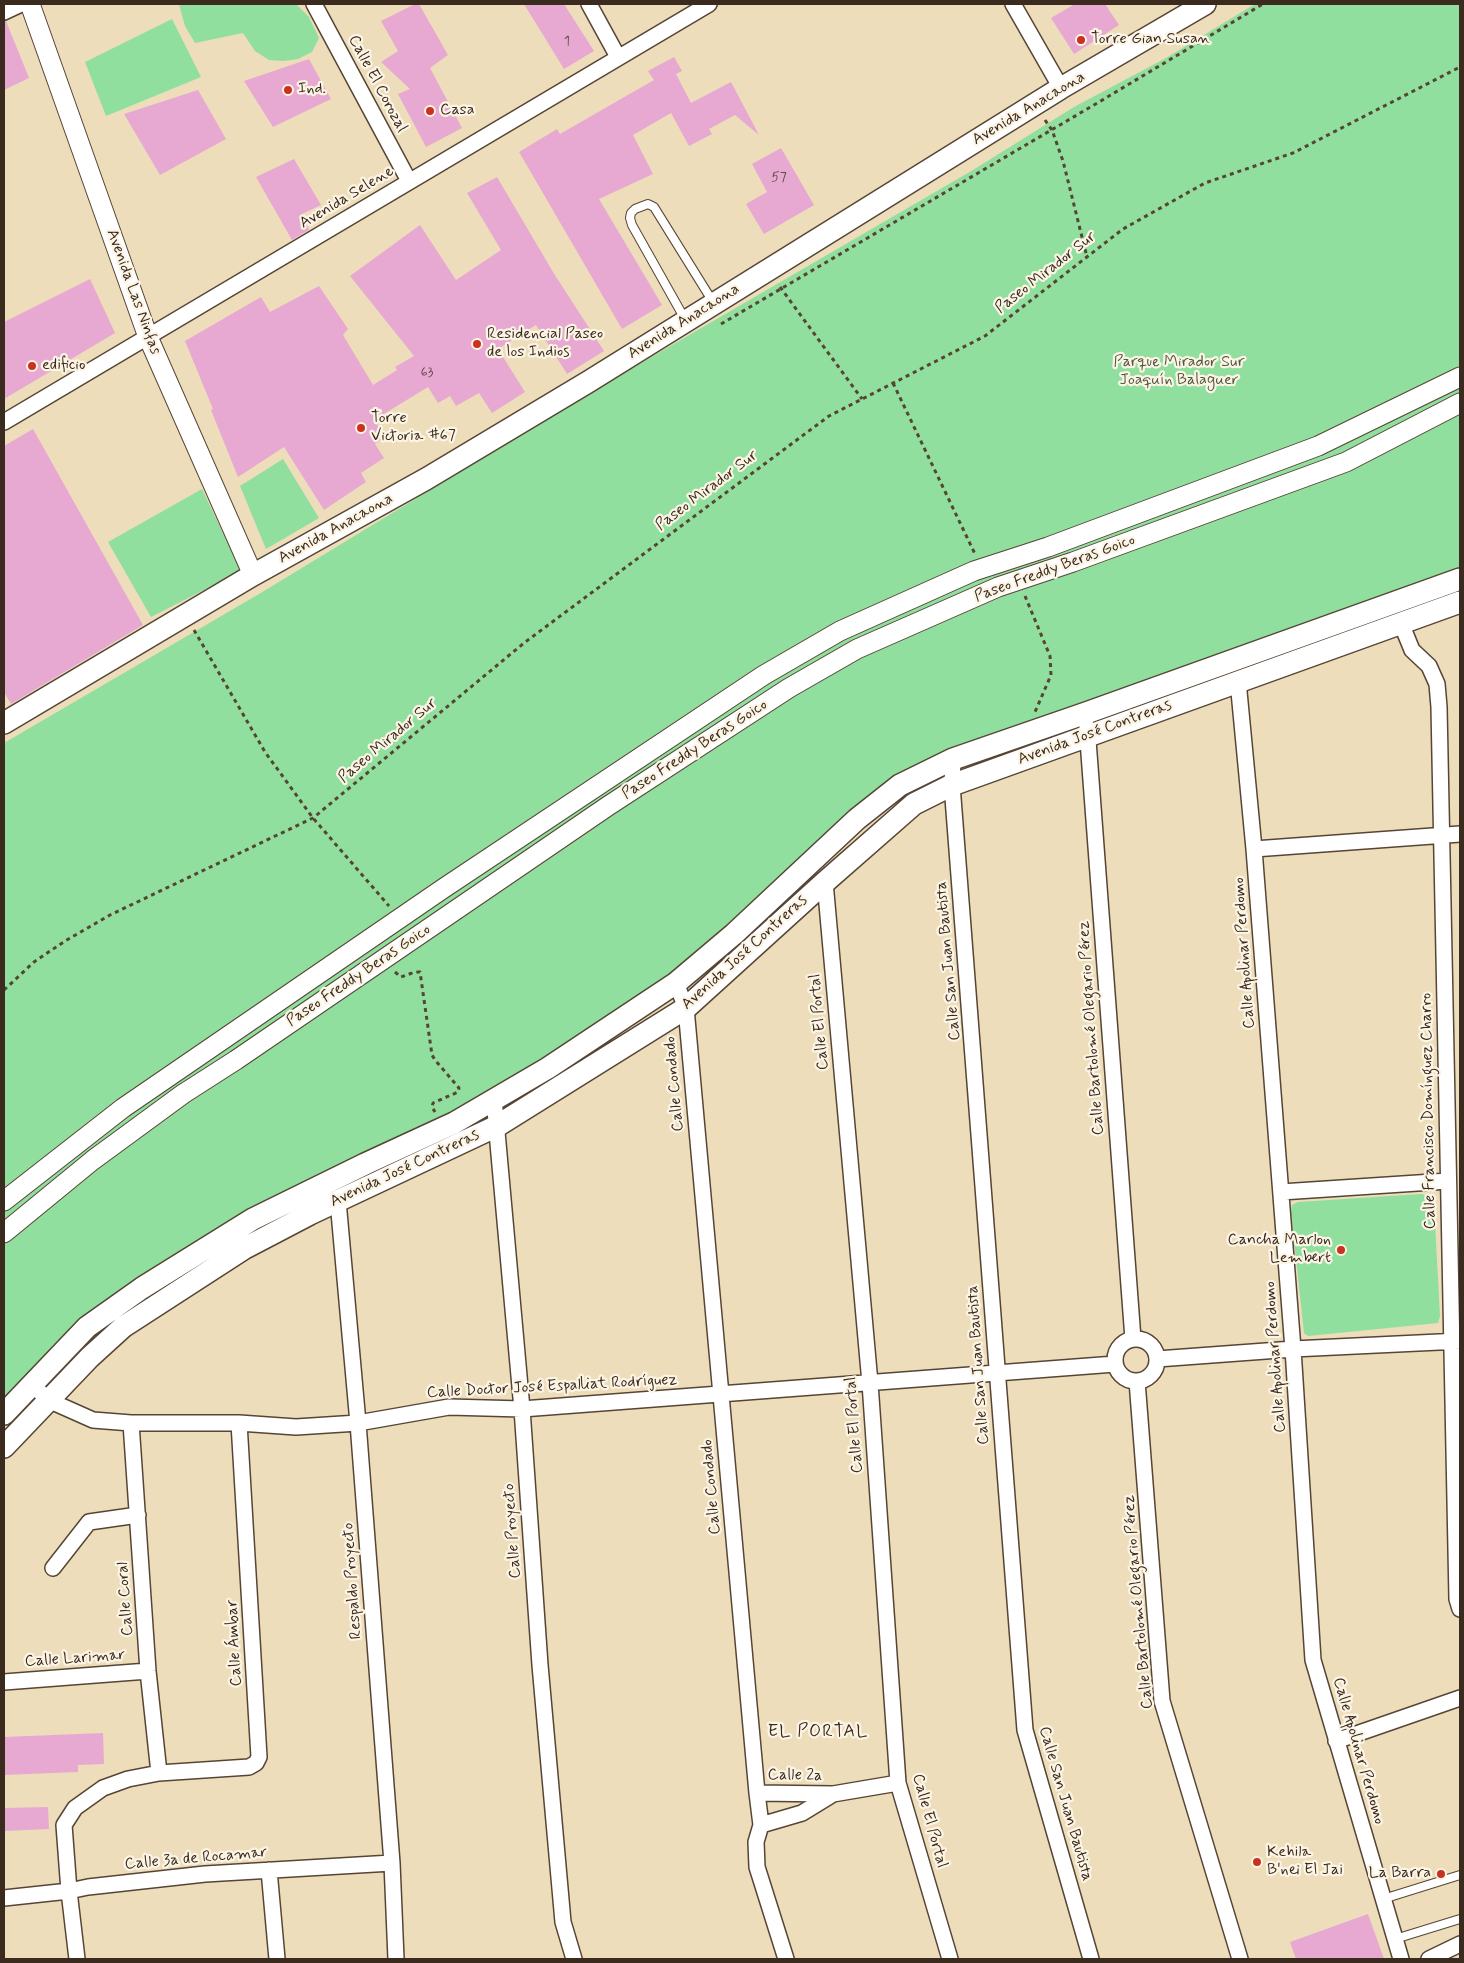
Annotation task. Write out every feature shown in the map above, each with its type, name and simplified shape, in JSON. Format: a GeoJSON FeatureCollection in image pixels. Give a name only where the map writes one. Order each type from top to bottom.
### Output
{"type":"FeatureCollection","features":[{"type":"Feature","properties":{"kind":"main road","name":"Avenida Anacaona"},"geometry":{"type":"LineString","coordinates":[[4,724],[253,574],[434,474],[686,322],[1195,6]]}},
{"type":"Feature","properties":{"kind":"main road","name":"Avenida José Contreras"},"geometry":{"type":"LineString","coordinates":[[4,1414],[87,1327],[204,1248],[253,1219],[446,1126],[548,1068],[676,983],[734,934],[857,819],[900,785],[953,759],[1460,579]]}},
{"type":"Feature","properties":{"kind":"main road","name":"Avenida José Contreras"},"geometry":{"type":"LineString","coordinates":[[4,1447],[90,1357],[123,1327],[245,1248],[280,1229],[497,1126],[686,1008],[914,804],[952,785],[1460,602]]}},
{"type":"Feature","properties":{"kind":"street"},"geometry":{"type":"LineString","coordinates":[[4,12],[21,4]]}},
{"type":"Feature","properties":{"kind":"street","name":"Avenida Las Ninfas"},"geometry":{"type":"LineString","coordinates":[[30,4],[148,337],[253,574]]}},
{"type":"Feature","properties":{"kind":"street","name":"Calle El Corozal"},"geometry":{"type":"LineString","coordinates":[[314,4],[409,182]]}},
{"type":"Feature","properties":{"kind":"street"},"geometry":{"type":"LineString","coordinates":[[589,4],[618,57]]}},
{"type":"Feature","properties":{"kind":"street","name":"Avenida Selene"},"geometry":{"type":"LineString","coordinates":[[4,422],[709,4]]}},
{"type":"Feature","properties":{"kind":"street"},"geometry":{"type":"LineString","coordinates":[[1013,4],[1061,88]]}},
{"type":"Feature","properties":{"kind":"street","name":"Paseo Freddy Beras Goico"},"geometry":{"type":"LineString","coordinates":[[4,1201],[123,1108],[396,916],[764,675],[840,632],[974,570],[1048,547],[1318,446],[1460,378]]}},
{"type":"Feature","properties":{"kind":"street","name":"Paseo Freddy Beras Goico"},"geometry":{"type":"LineString","coordinates":[[4,1233],[94,1160],[183,1094],[608,806],[789,688],[857,648],[998,587],[1074,562],[1346,462],[1460,403]]}},
{"type":"Feature","properties":{"kind":"street","name":"Calle Francisco Domínguez Charro"},"geometry":{"type":"LineString","coordinates":[[1401,624],[1412,650],[1429,666],[1437,684],[1448,1181],[1456,1341],[1457,1599],[1460,1609]]}},
{"type":"Feature","properties":{"kind":"street","name":"Calle Apolinar Perdomo"},"geometry":{"type":"LineString","coordinates":[[1238,681],[1254,849],[1281,1192],[1313,1660],[1401,1959]]}},
{"type":"Feature","properties":{"kind":"street","name":"Calle Bartolomé Olegario Pérez"},"geometry":{"type":"LineString","coordinates":[[1086,713],[1133,1339]]}},
{"type":"Feature","properties":{"kind":"street","name":"Calle San Juan Bautista"},"geometry":{"type":"LineString","coordinates":[[953,759],[952,785],[1025,1730],[1091,1959]]}},
{"type":"Feature","properties":{"kind":"street"},"geometry":{"type":"LineString","coordinates":[[1254,849],[1460,834]]}},
{"type":"Feature","properties":{"kind":"street","name":"Calle El Portal"},"geometry":{"type":"LineString","coordinates":[[825,882],[870,1383],[898,1783],[950,1959]]}},
{"type":"Feature","properties":{"kind":"street"},"geometry":{"type":"LineString","coordinates":[[396,916],[412,939]]}},
{"type":"Feature","properties":{"kind":"street","name":"Calle Condado"},"geometry":{"type":"LineString","coordinates":[[676,983],[686,1008],[761,1825],[756,1842],[757,1867],[786,1959]]}},
{"type":"Feature","properties":{"kind":"street","name":"Calle Proyecto"},"geometry":{"type":"LineString","coordinates":[[494,1099],[522,1409],[540,1665],[563,1922],[574,1959]]}},
{"type":"Feature","properties":{"kind":"street"},"geometry":{"type":"LineString","coordinates":[[1281,1192],[1448,1181]]}},
{"type":"Feature","properties":{"kind":"street","name":"Respaldo Proyecto"},"geometry":{"type":"LineString","coordinates":[[338,1201],[358,1423],[392,1863],[396,1959]]}},
{"type":"Feature","properties":{"kind":"street"},"geometry":{"type":"LineString","coordinates":[[1133,1339],[1147,1342],[1154,1350],[1157,1360],[1152,1374],[1147,1378],[1137,1381],[1123,1377],[1115,1364],[1118,1348],[1133,1339]]}},
{"type":"Feature","properties":{"kind":"street"},"geometry":{"type":"LineString","coordinates":[[1157,1360],[1293,1349],[1456,1341]]}},
{"type":"Feature","properties":{"kind":"street","name":"Calle Doctor José Espalliat Rodríguez"},"geometry":{"type":"LineString","coordinates":[[32,1384],[48,1400],[93,1420],[131,1423],[239,1423],[296,1427],[358,1423],[449,1407],[522,1409],[1115,1364]]}},
{"type":"Feature","properties":{"kind":"street","name":"Calle Bartolomé Olegario Pérez"},"geometry":{"type":"LineString","coordinates":[[1137,1381],[1162,1701],[1240,1959]]}},
{"type":"Feature","properties":{"kind":"street","name":"Calle Coral"},"geometry":{"type":"LineString","coordinates":[[131,1423],[148,1671],[159,1773]]}},
{"type":"Feature","properties":{"kind":"street","name":"Calle Ámbar"},"geometry":{"type":"LineString","coordinates":[[77,1959],[64,1825],[75,1808],[91,1795],[116,1782],[159,1773],[249,1767],[256,1762],[259,1756],[239,1423]]}},
{"type":"Feature","properties":{"kind":"street"},"geometry":{"type":"LineString","coordinates":[[53,1568],[89,1522],[138,1516]]}},
{"type":"Feature","properties":{"kind":"street","name":"Calle Larimar"},"geometry":{"type":"LineString","coordinates":[[4,1682],[148,1671]]}},
{"type":"Feature","properties":{"kind":"street"},"geometry":{"type":"LineString","coordinates":[[1336,1741],[1460,1698]]}},
{"type":"Feature","properties":{"kind":"street","name":"Calle 2a"},"geometry":{"type":"LineString","coordinates":[[757,1793],[833,1794],[898,1783]]}},
{"type":"Feature","properties":{"kind":"street","name":"Calle 2a"},"geometry":{"type":"LineString","coordinates":[[761,1825],[802,1813],[833,1794]]}},
{"type":"Feature","properties":{"kind":"street","name":"Calle 3a de Rocamar"},"geometry":{"type":"LineString","coordinates":[[4,1898],[69,1892],[98,1886],[205,1874],[392,1863]]}},
{"type":"Feature","properties":{"kind":"street"},"geometry":{"type":"LineString","coordinates":[[269,1870],[276,1959]]}},
{"type":"Feature","properties":{"kind":"street"},"geometry":{"type":"LineString","coordinates":[[1429,1959],[1460,1944]]}},
{"type":"Feature","properties":{"kind":"lane"},"geometry":{"type":"LineString","coordinates":[[686,322],[632,225],[630,218],[635,208],[648,204],[654,207],[714,304]]}},
{"type":"Feature","properties":{"kind":"lane"},"geometry":{"type":"LineString","coordinates":[[1383,1899],[1460,1875]]}},
{"type":"Feature","properties":{"kind":"lane"},"geometry":{"type":"LineString","coordinates":[[1395,1939],[1460,1919]]}},
{"type":"Feature","properties":{"kind":"path","name":"Paseo Mirador Sur"},"geometry":{"type":"LineString","coordinates":[[4,990],[34,962],[65,940],[110,915],[313,818],[524,643],[829,416],[985,336],[1124,229],[1205,184],[1293,153],[1460,67]]}},
{"type":"Feature","properties":{"kind":"path"},"geometry":{"type":"LineString","coordinates":[[1035,105],[1052,130],[1063,161],[1087,257]]}},
{"type":"Feature","properties":{"kind":"path"},"geometry":{"type":"LineString","coordinates":[[768,270],[862,399]]}},
{"type":"Feature","properties":{"kind":"path"},"geometry":{"type":"LineString","coordinates":[[893,383],[977,559]]}},
{"type":"Feature","properties":{"kind":"path"},"geometry":{"type":"LineString","coordinates":[[1019,580],[1050,656],[1051,675],[1024,735]]}},
{"type":"Feature","properties":{"kind":"path"},"geometry":{"type":"LineString","coordinates":[[193,628],[265,752],[313,818],[396,916]]}},
{"type":"Feature","properties":{"kind":"path"},"geometry":{"type":"LineString","coordinates":[[385,958],[401,977],[414,972],[420,972],[432,1055],[459,1090],[432,1105],[446,1126]]}},
{"type":"Feature","properties":{"kind":"green space"},"geometry":{"type":"Polygon","coordinates":[[[179,4],[296,4],[309,17],[319,38],[312,52],[298,59],[283,61],[269,60],[255,51],[243,33],[195,43],[185,26],[179,4]]]}},
{"type":"Feature","properties":{"kind":"green space","name":"Parque Mirador Sur Joaquín Balaguer"},"geometry":{"type":"Polygon","coordinates":[[[1255,4],[1460,4],[1460,570],[937,757],[682,968],[611,1018],[450,1115],[249,1212],[4,1402],[4,743],[259,594],[593,391],[973,170],[1074,107],[1166,58],[1255,4]]]}},
{"type":"Feature","properties":{"kind":"green space"},"geometry":{"type":"Polygon","coordinates":[[[172,19],[201,77],[106,116],[85,62],[172,19]]]}},
{"type":"Feature","properties":{"kind":"green space"},"geometry":{"type":"Polygon","coordinates":[[[283,459],[319,518],[266,549],[240,486],[283,459]]]}},
{"type":"Feature","properties":{"kind":"green space"},"geometry":{"type":"Polygon","coordinates":[[[202,489],[241,571],[151,617],[108,542],[202,489]]]}},
{"type":"Feature","properties":{"kind":"green space"},"geometry":{"type":"Polygon","coordinates":[[[1421,1194],[1429,1196],[1434,1204],[1440,1316],[1438,1323],[1308,1336],[1304,1333],[1291,1213],[1292,1205],[1298,1202],[1421,1194]]]}},
{"type":"Feature","properties":{"kind":"building"},"geometry":{"type":"Polygon","coordinates":[[[415,4],[419,4],[448,55],[430,68],[462,128],[426,147],[398,94],[410,89],[381,62],[398,51],[381,21],[415,4]]]}},
{"type":"Feature","properties":{"kind":"building"},"geometry":{"type":"Polygon","coordinates":[[[524,4],[564,4],[594,51],[564,69],[524,4]]]}},
{"type":"Feature","properties":{"kind":"building","name":"Torre Gian Susan"},"geometry":{"type":"Polygon","coordinates":[[[1075,4],[1105,4],[1119,25],[1074,54],[1051,18],[1075,4]]]}},
{"type":"Feature","properties":{"kind":"building"},"geometry":{"type":"Polygon","coordinates":[[[4,21],[6,21],[29,78],[4,90],[4,21]]]}},
{"type":"Feature","properties":{"kind":"building"},"geometry":{"type":"Polygon","coordinates":[[[674,57],[682,71],[676,74],[691,103],[731,82],[759,135],[735,115],[709,129],[712,134],[689,146],[671,113],[633,135],[653,174],[599,199],[662,305],[622,329],[519,152],[557,129],[560,134],[654,80],[648,71],[674,57]]]}},
{"type":"Feature","properties":{"kind":"building","name":"Ind."},"geometry":{"type":"Polygon","coordinates":[[[309,59],[331,99],[273,127],[244,81],[309,59]]]}},
{"type":"Feature","properties":{"kind":"building"},"geometry":{"type":"Polygon","coordinates":[[[198,90],[226,139],[160,175],[124,114],[198,90]]]}},
{"type":"Feature","properties":{"kind":"building"},"geometry":{"type":"Polygon","coordinates":[[[781,148],[814,205],[764,234],[746,204],[767,192],[752,164],[781,148]]]}},
{"type":"Feature","properties":{"kind":"building"},"geometry":{"type":"Polygon","coordinates":[[[294,159],[321,205],[302,214],[309,230],[292,240],[256,177],[294,159]]]}},
{"type":"Feature","properties":{"kind":"building"},"geometry":{"type":"Polygon","coordinates":[[[497,177],[553,272],[604,351],[567,374],[536,325],[498,349],[525,392],[492,413],[479,393],[456,406],[450,396],[438,403],[428,387],[374,420],[385,437],[375,444],[384,458],[361,473],[366,482],[324,510],[284,447],[238,477],[185,341],[261,297],[270,312],[319,286],[348,329],[343,335],[373,385],[397,370],[395,367],[414,356],[350,276],[420,225],[456,280],[501,250],[467,193],[497,177]]]}},
{"type":"Feature","properties":{"kind":"building","name":"edificio"},"geometry":{"type":"Polygon","coordinates":[[[90,279],[115,333],[4,399],[4,322],[90,279]]]}},
{"type":"Feature","properties":{"kind":"building"},"geometry":{"type":"Polygon","coordinates":[[[33,429],[143,625],[11,704],[4,692],[4,446],[33,429]]]}},
{"type":"Feature","properties":{"kind":"building"},"geometry":{"type":"Polygon","coordinates":[[[103,1733],[104,1764],[78,1765],[78,1772],[4,1775],[4,1737],[103,1733]]]}},
{"type":"Feature","properties":{"kind":"building"},"geometry":{"type":"Polygon","coordinates":[[[48,1807],[49,1829],[4,1831],[4,1808],[48,1807]]]}},
{"type":"Feature","properties":{"kind":"building"},"geometry":{"type":"Polygon","coordinates":[[[1368,1914],[1384,1959],[1296,1959],[1290,1942],[1368,1914]]]}},
{"type":"Feature","properties":{"kind":"place","name":"Torre Gian Susan"},"geometry":{"type":"Point","coordinates":[1081,40]}},
{"type":"Feature","properties":{"kind":"place","name":"Ind."},"geometry":{"type":"Point","coordinates":[288,90]}},
{"type":"Feature","properties":{"kind":"place","name":"Casa"},"geometry":{"type":"Point","coordinates":[430,111]}},
{"type":"Feature","properties":{"kind":"place","name":"Residencial Paseo de los Indios"},"geometry":{"type":"Point","coordinates":[477,344]}},
{"type":"Feature","properties":{"kind":"place","name":"edificio"},"geometry":{"type":"Point","coordinates":[32,366]}},
{"type":"Feature","properties":{"kind":"place","name":"Torre Victoria #67"},"geometry":{"type":"Point","coordinates":[361,428]}},
{"type":"Feature","properties":{"kind":"place","name":"Cancha Marlon Lembert"},"geometry":{"type":"Point","coordinates":[1341,1250]}},
{"type":"Feature","properties":{"kind":"place","name":"Kehila B'nei El Jai"},"geometry":{"type":"Point","coordinates":[1257,1862]}},
{"type":"Feature","properties":{"kind":"place","name":"La Barra"},"geometry":{"type":"Point","coordinates":[1441,1874]}},
{"type":"Feature","properties":{"kind":"district","name":"EL PORTAL"},"geometry":{"type":"Point","coordinates":[818,1732]}}]}
